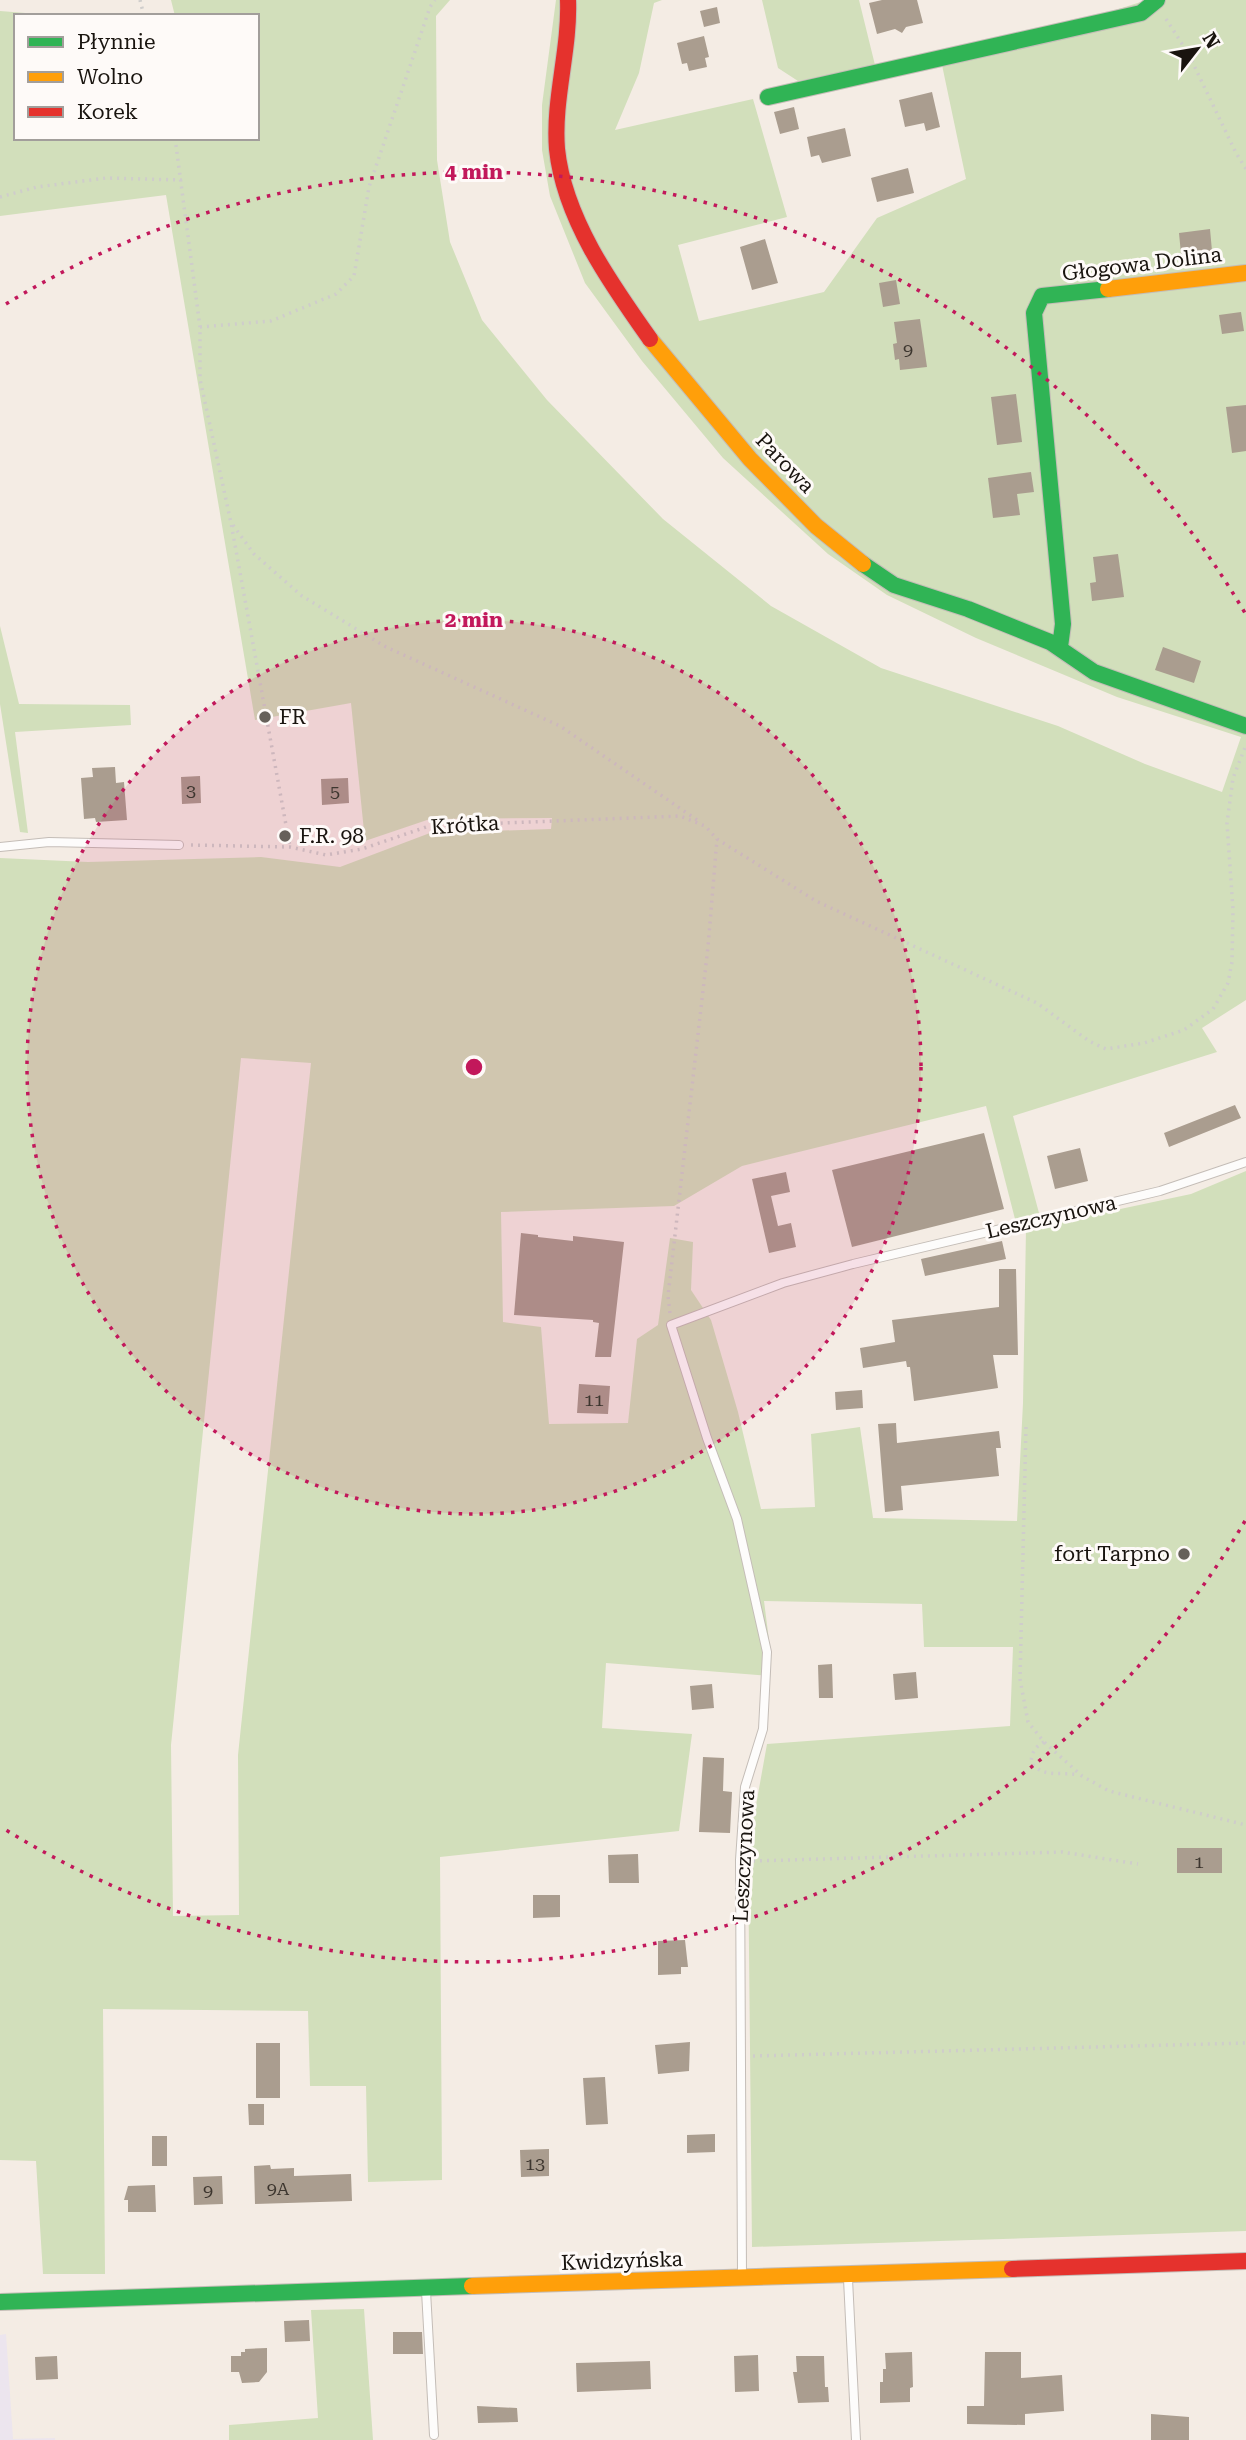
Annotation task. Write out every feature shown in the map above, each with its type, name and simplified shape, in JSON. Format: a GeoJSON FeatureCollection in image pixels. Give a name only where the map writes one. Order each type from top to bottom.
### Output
{"type":"FeatureCollection","features":[{"type":"Feature","properties":{"kind":"street","name":"Parowa"},"geometry":{"type":"LineString","coordinates":[[568,0],[569,26],[559,96],[557,148],[572,210],[613,286],[652,342],[750,459],[816,526],[856,560],[894,584],[968,609],[1060,647],[1077,663],[1094,672],[1246,726]]}},
{"type":"Feature","properties":{"kind":"street"},"geometry":{"type":"LineString","coordinates":[[768,97],[1141,13],[1156,2]]}},
{"type":"Feature","properties":{"kind":"street","name":"Głogowa Dolina"},"geometry":{"type":"LineString","coordinates":[[1060,647],[1063,624],[1034,313],[1042,296],[1246,273]]}},
{"type":"Feature","properties":{"kind":"street","name":"Kwidzyńska"},"geometry":{"type":"LineString","coordinates":[[0,2302],[1246,2261]]}},
{"type":"Feature","properties":{"kind":"lane"},"geometry":{"type":"LineString","coordinates":[[0,847],[49,842],[179,845]]}},
{"type":"Feature","properties":{"kind":"lane","name":"Leszczynowa"},"geometry":{"type":"LineString","coordinates":[[742,2278],[740,1860],[745,1787],[763,1729],[767,1653],[737,1519],[706,1438],[671,1325],[783,1283],[1160,1191],[1246,1161]]}},
{"type":"Feature","properties":{"kind":"lane"},"geometry":{"type":"LineString","coordinates":[[848,2274],[856,2440]]}},
{"type":"Feature","properties":{"kind":"lane"},"geometry":{"type":"LineString","coordinates":[[426,2289],[434,2435]]}},
{"type":"Feature","properties":{"kind":"path"},"geometry":{"type":"LineString","coordinates":[[200,327],[271,321],[336,294],[354,276],[369,187],[435,0]]}},
{"type":"Feature","properties":{"kind":"path"},"geometry":{"type":"LineString","coordinates":[[1156,2],[1188,53],[1246,169]]}},
{"type":"Feature","properties":{"kind":"path"},"geometry":{"type":"LineString","coordinates":[[175,140],[200,327],[200,379],[231,523],[290,847]]}},
{"type":"Feature","properties":{"kind":"path"},"geometry":{"type":"LineString","coordinates":[[0,197],[37,187],[106,178],[182,180]]}},
{"type":"Feature","properties":{"kind":"path"},"geometry":{"type":"LineString","coordinates":[[231,523],[254,554],[302,596],[386,647],[560,726],[705,826],[717,839],[816,901],[1037,1003],[1089,1041],[1106,1049],[1144,1043],[1184,1030],[1213,1009],[1228,982],[1233,910],[1227,823],[1233,778],[1246,745]]}},
{"type":"Feature","properties":{"kind":"path","name":"Krótka"},"geometry":{"type":"LineString","coordinates":[[179,845],[290,847],[326,855],[362,849],[429,826],[441,825],[680,816],[705,826]]}},
{"type":"Feature","properties":{"kind":"path"},"geometry":{"type":"LineString","coordinates":[[671,1325],[668,1296],[708,947],[717,839]]}},
{"type":"Feature","properties":{"kind":"path"},"geometry":{"type":"LineString","coordinates":[[1026,1427],[1020,1679],[1028,1722],[1044,1742],[1082,1776],[1108,1791],[1246,1825]]}},
{"type":"Feature","properties":{"kind":"path"},"geometry":{"type":"LineString","coordinates":[[1044,1742],[1031,1754],[1031,1762],[1035,1768],[1043,1773],[1082,1776]]}},
{"type":"Feature","properties":{"kind":"path"},"geometry":{"type":"LineString","coordinates":[[753,1861],[1062,1852],[1138,1864]]}},
{"type":"Feature","properties":{"kind":"path"},"geometry":{"type":"LineString","coordinates":[[747,2056],[1246,2043]]}},
{"type":"Feature","properties":{"kind":"shaded area"},"geometry":{"type":"Polygon","coordinates":[[[6,2334],[13,2439],[55,2440],[0,2440],[0,2335],[6,2334]]]}},
{"type":"Feature","properties":{"kind":"green space"},"geometry":{"type":"Polygon","coordinates":[[[171,0],[450,0],[436,16],[437,160],[450,242],[482,320],[547,400],[663,519],[771,606],[881,668],[1058,726],[1145,764],[1222,792],[1241,737],[1117,697],[976,638],[887,595],[828,554],[723,458],[642,361],[585,283],[550,196],[542,150],[542,105],[556,0],[662,0],[654,3],[639,73],[615,130],[753,99],[787,217],[678,245],[699,321],[824,292],[877,218],[966,179],[942,65],[1147,0],[1246,0],[1246,1000],[1202,1028],[1217,1052],[1013,1116],[1039,1213],[1015,1219],[986,1106],[742,1166],[674,1206],[501,1212],[503,1322],[541,1327],[549,1424],[628,1423],[637,1339],[658,1325],[670,1238],[693,1242],[691,1290],[711,1320],[738,1412],[761,1509],[815,1507],[811,1434],[860,1427],[873,1518],[1017,1521],[1023,1403],[1026,1229],[1191,1194],[1246,1171],[1246,2231],[752,2247],[748,1850],[767,1744],[1010,1726],[1013,1647],[924,1647],[922,1604],[764,1601],[771,1656],[770,1676],[606,1663],[602,1728],[692,1734],[679,1831],[440,1857],[442,2180],[368,2182],[366,2086],[310,2086],[308,2011],[103,2009],[105,2274],[43,2274],[36,2161],[0,2160],[0,858],[88,862],[261,857],[340,867],[430,833],[551,829],[552,818],[430,819],[365,841],[351,703],[255,720],[166,195],[0,216],[0,11],[38,14],[14,14],[14,140],[259,140],[259,14],[174,14],[171,0]],[[241,1058],[171,1745],[173,1916],[239,1915],[238,1755],[311,1063],[241,1058]]]}},
{"type":"Feature","properties":{"kind":"green space"},"geometry":{"type":"Polygon","coordinates":[[[762,0],[859,0],[875,65],[798,81],[778,68],[762,0]]]}},
{"type":"Feature","properties":{"kind":"green space"},"geometry":{"type":"Polygon","coordinates":[[[0,626],[19,704],[130,705],[131,725],[15,732],[28,833],[20,832],[0,704],[0,626]]]}},
{"type":"Feature","properties":{"kind":"green space"},"geometry":{"type":"Polygon","coordinates":[[[364,2309],[373,2440],[229,2440],[229,2425],[318,2418],[311,2310],[364,2309]]]}},
{"type":"Feature","properties":{"kind":"building"},"geometry":{"type":"Polygon","coordinates":[[[882,0],[917,0],[923,23],[906,27],[902,33],[895,29],[877,34],[869,3],[882,0]]]}},
{"type":"Feature","properties":{"kind":"building"},"geometry":{"type":"Polygon","coordinates":[[[717,7],[720,23],[704,27],[700,11],[717,7]]]}},
{"type":"Feature","properties":{"kind":"building"},"geometry":{"type":"Polygon","coordinates":[[[704,36],[709,57],[705,58],[707,67],[689,71],[687,63],[682,64],[677,43],[704,36]]]}},
{"type":"Feature","properties":{"kind":"building"},"geometry":{"type":"Polygon","coordinates":[[[932,92],[940,127],[926,131],[924,123],[905,127],[899,100],[932,92]]]}},
{"type":"Feature","properties":{"kind":"building"},"geometry":{"type":"Polygon","coordinates":[[[794,107],[799,129],[780,134],[774,112],[794,107]]]}},
{"type":"Feature","properties":{"kind":"building"},"geometry":{"type":"Polygon","coordinates":[[[845,128],[851,156],[822,163],[819,155],[811,157],[807,137],[845,128]]]}},
{"type":"Feature","properties":{"kind":"building"},"geometry":{"type":"Polygon","coordinates":[[[908,168],[914,193],[877,202],[871,178],[908,168]]]}},
{"type":"Feature","properties":{"kind":"building"},"geometry":{"type":"Polygon","coordinates":[[[1210,229],[1212,251],[1181,254],[1179,233],[1210,229]]]}},
{"type":"Feature","properties":{"kind":"building"},"geometry":{"type":"Polygon","coordinates":[[[765,239],[778,283],[752,290],[740,247],[765,239]]]}},
{"type":"Feature","properties":{"kind":"building"},"geometry":{"type":"Polygon","coordinates":[[[896,280],[900,304],[883,307],[879,283],[896,280]]]}},
{"type":"Feature","properties":{"kind":"building"},"geometry":{"type":"Polygon","coordinates":[[[1241,312],[1244,331],[1222,334],[1219,315],[1241,312]]]}},
{"type":"Feature","properties":{"kind":"building"},"geometry":{"type":"Polygon","coordinates":[[[920,319],[927,367],[900,370],[899,359],[895,360],[893,344],[897,343],[894,322],[920,319]]]}},
{"type":"Feature","properties":{"kind":"building"},"geometry":{"type":"Polygon","coordinates":[[[1016,394],[1022,442],[997,445],[991,397],[1016,394]]]}},
{"type":"Feature","properties":{"kind":"building"},"geometry":{"type":"Polygon","coordinates":[[[1246,405],[1246,451],[1232,453],[1226,407],[1246,405]]]}},
{"type":"Feature","properties":{"kind":"building"},"geometry":{"type":"Polygon","coordinates":[[[1031,472],[1034,492],[1017,494],[1020,515],[993,518],[988,478],[1031,472]]]}},
{"type":"Feature","properties":{"kind":"building"},"geometry":{"type":"Polygon","coordinates":[[[1118,554],[1124,597],[1092,601],[1090,583],[1096,582],[1093,557],[1118,554]]]}},
{"type":"Feature","properties":{"kind":"building"},"geometry":{"type":"Polygon","coordinates":[[[1163,647],[1201,661],[1194,683],[1155,670],[1163,647]]]}},
{"type":"Feature","properties":{"kind":"building"},"geometry":{"type":"Polygon","coordinates":[[[115,767],[116,783],[124,782],[127,820],[96,822],[95,818],[84,819],[81,778],[93,777],[92,768],[115,767]]]}},
{"type":"Feature","properties":{"kind":"building"},"geometry":{"type":"Polygon","coordinates":[[[200,776],[201,803],[182,804],[181,777],[200,776]]]}},
{"type":"Feature","properties":{"kind":"building"},"geometry":{"type":"Polygon","coordinates":[[[348,778],[349,803],[322,805],[321,779],[348,778]]]}},
{"type":"Feature","properties":{"kind":"building"},"geometry":{"type":"Polygon","coordinates":[[[1235,1105],[1241,1118],[1169,1147],[1164,1133],[1235,1105]]]}},
{"type":"Feature","properties":{"kind":"building"},"geometry":{"type":"Polygon","coordinates":[[[984,1133],[1004,1209],[852,1247],[832,1170],[984,1133]]]}},
{"type":"Feature","properties":{"kind":"building"},"geometry":{"type":"Polygon","coordinates":[[[1080,1148],[1088,1181],[1055,1189],[1047,1156],[1080,1148]]]}},
{"type":"Feature","properties":{"kind":"building"},"geometry":{"type":"Polygon","coordinates":[[[786,1172],[790,1192],[771,1196],[778,1226],[791,1223],[796,1247],[769,1253],[752,1179],[786,1172]]]}},
{"type":"Feature","properties":{"kind":"building"},"geometry":{"type":"Polygon","coordinates":[[[521,1233],[573,1241],[573,1236],[624,1242],[611,1357],[595,1357],[599,1323],[593,1320],[514,1315],[521,1233]]]}},
{"type":"Feature","properties":{"kind":"building"},"geometry":{"type":"Polygon","coordinates":[[[1002,1241],[1006,1259],[925,1276],[921,1259],[1002,1241]]]}},
{"type":"Feature","properties":{"kind":"building"},"geometry":{"type":"Polygon","coordinates":[[[999,1269],[1016,1269],[1018,1355],[993,1355],[998,1388],[914,1401],[910,1367],[907,1367],[906,1361],[863,1368],[860,1348],[895,1342],[892,1320],[999,1307],[999,1269]]]}},
{"type":"Feature","properties":{"kind":"building"},"geometry":{"type":"Polygon","coordinates":[[[579,1384],[610,1386],[608,1414],[577,1413],[579,1384]]]}},
{"type":"Feature","properties":{"kind":"building"},"geometry":{"type":"Polygon","coordinates":[[[862,1390],[863,1408],[836,1410],[835,1392],[862,1390]]]}},
{"type":"Feature","properties":{"kind":"building"},"geometry":{"type":"Polygon","coordinates":[[[896,1423],[897,1443],[999,1431],[1001,1448],[996,1448],[999,1476],[901,1486],[903,1510],[885,1512],[878,1424],[896,1423]]]}},
{"type":"Feature","properties":{"kind":"building"},"geometry":{"type":"Polygon","coordinates":[[[832,1664],[833,1698],[819,1698],[818,1665],[832,1664]]]}},
{"type":"Feature","properties":{"kind":"building"},"geometry":{"type":"Polygon","coordinates":[[[916,1672],[918,1698],[895,1700],[893,1674],[916,1672]]]}},
{"type":"Feature","properties":{"kind":"building"},"geometry":{"type":"Polygon","coordinates":[[[712,1684],[714,1708],[692,1710],[690,1686],[712,1684]]]}},
{"type":"Feature","properties":{"kind":"building"},"geometry":{"type":"Polygon","coordinates":[[[703,1757],[724,1758],[723,1791],[732,1792],[730,1833],[699,1832],[703,1757]]]}},
{"type":"Feature","properties":{"kind":"building"},"geometry":{"type":"Polygon","coordinates":[[[1177,1848],[1222,1848],[1222,1873],[1177,1873],[1177,1848]]]}},
{"type":"Feature","properties":{"kind":"building"},"geometry":{"type":"Polygon","coordinates":[[[638,1854],[639,1883],[609,1883],[608,1855],[638,1854]]]}},
{"type":"Feature","properties":{"kind":"building"},"geometry":{"type":"Polygon","coordinates":[[[533,1895],[560,1895],[560,1917],[533,1918],[533,1895]]]}},
{"type":"Feature","properties":{"kind":"building"},"geometry":{"type":"Polygon","coordinates":[[[685,1940],[688,1967],[681,1967],[681,1974],[658,1975],[658,1941],[685,1940]]]}},
{"type":"Feature","properties":{"kind":"building"},"geometry":{"type":"Polygon","coordinates":[[[690,2042],[689,2071],[658,2074],[655,2045],[690,2042]]]}},
{"type":"Feature","properties":{"kind":"building"},"geometry":{"type":"Polygon","coordinates":[[[256,2043],[280,2043],[280,2098],[256,2098],[256,2043]]]}},
{"type":"Feature","properties":{"kind":"building"},"geometry":{"type":"Polygon","coordinates":[[[605,2077],[608,2124],[586,2125],[583,2078],[605,2077]]]}},
{"type":"Feature","properties":{"kind":"building"},"geometry":{"type":"Polygon","coordinates":[[[248,2104],[264,2104],[264,2125],[249,2125],[248,2104]]]}},
{"type":"Feature","properties":{"kind":"building"},"geometry":{"type":"Polygon","coordinates":[[[715,2134],[715,2152],[687,2153],[687,2135],[715,2134]]]}},
{"type":"Feature","properties":{"kind":"building"},"geometry":{"type":"Polygon","coordinates":[[[152,2136],[167,2136],[167,2166],[152,2166],[152,2136]]]}},
{"type":"Feature","properties":{"kind":"building"},"geometry":{"type":"Polygon","coordinates":[[[549,2149],[549,2176],[521,2177],[520,2150],[549,2149]]]}},
{"type":"Feature","properties":{"kind":"building"},"geometry":{"type":"Polygon","coordinates":[[[270,2165],[271,2169],[294,2168],[294,2176],[351,2174],[352,2201],[255,2204],[254,2166],[270,2165]]]}},
{"type":"Feature","properties":{"kind":"building"},"geometry":{"type":"Polygon","coordinates":[[[222,2176],[223,2204],[194,2205],[193,2177],[222,2176]]]}},
{"type":"Feature","properties":{"kind":"building"},"geometry":{"type":"Polygon","coordinates":[[[155,2185],[156,2212],[128,2212],[128,2200],[124,2200],[128,2186],[155,2185]]]}},
{"type":"Feature","properties":{"kind":"building"},"geometry":{"type":"Polygon","coordinates":[[[309,2320],[310,2341],[285,2342],[284,2321],[309,2320]]]}},
{"type":"Feature","properties":{"kind":"building"},"geometry":{"type":"Polygon","coordinates":[[[393,2332],[422,2332],[423,2354],[393,2354],[393,2332]]]}},
{"type":"Feature","properties":{"kind":"building"},"geometry":{"type":"Polygon","coordinates":[[[267,2348],[267,2372],[259,2382],[242,2383],[239,2372],[231,2372],[231,2356],[241,2356],[245,2349],[267,2348]]]}},
{"type":"Feature","properties":{"kind":"building"},"geometry":{"type":"Polygon","coordinates":[[[912,2352],[913,2387],[910,2388],[910,2402],[880,2403],[880,2382],[883,2382],[883,2369],[886,2369],[885,2353],[912,2352]]]}},
{"type":"Feature","properties":{"kind":"building"},"geometry":{"type":"Polygon","coordinates":[[[985,2352],[1021,2352],[1021,2378],[1062,2375],[1064,2411],[1025,2414],[1025,2425],[967,2424],[967,2406],[984,2406],[985,2352]]]}},
{"type":"Feature","properties":{"kind":"building"},"geometry":{"type":"Polygon","coordinates":[[[758,2355],[759,2391],[735,2392],[734,2356],[758,2355]]]}},
{"type":"Feature","properties":{"kind":"building"},"geometry":{"type":"Polygon","coordinates":[[[57,2356],[58,2379],[36,2380],[35,2357],[57,2356]]]}},
{"type":"Feature","properties":{"kind":"building"},"geometry":{"type":"Polygon","coordinates":[[[796,2356],[824,2356],[825,2387],[828,2387],[829,2402],[798,2403],[793,2372],[797,2372],[796,2356]]]}},
{"type":"Feature","properties":{"kind":"building"},"geometry":{"type":"Polygon","coordinates":[[[650,2361],[651,2389],[577,2392],[576,2363],[650,2361]]]}},
{"type":"Feature","properties":{"kind":"building"},"geometry":{"type":"Polygon","coordinates":[[[477,2406],[517,2408],[518,2422],[478,2423],[477,2406]]]}},
{"type":"Feature","properties":{"kind":"building"},"geometry":{"type":"Polygon","coordinates":[[[1151,2414],[1189,2417],[1189,2440],[1151,2440],[1151,2414]]]}},
{"type":"Feature","properties":{"kind":"traffic: fast"},"geometry":{"type":"LineString","coordinates":[[768,97],[1141,13],[1157,0]]}},
{"type":"Feature","properties":{"kind":"traffic: fast"},"geometry":{"type":"LineString","coordinates":[[1060,647],[1063,624],[1034,313],[1042,296],[1108,289]]}},
{"type":"Feature","properties":{"kind":"traffic: fast"},"geometry":{"type":"LineString","coordinates":[[863,564],[894,585],[968,609],[1050,642],[1094,672],[1246,726]]}},
{"type":"Feature","properties":{"kind":"traffic: fast"},"geometry":{"type":"LineString","coordinates":[[0,2302],[472,2286]]}},
{"type":"Feature","properties":{"kind":"traffic: slow"},"geometry":{"type":"LineString","coordinates":[[1108,289],[1246,273]]}},
{"type":"Feature","properties":{"kind":"traffic: slow"},"geometry":{"type":"LineString","coordinates":[[650,339],[750,459],[816,526],[863,564]]}},
{"type":"Feature","properties":{"kind":"traffic: slow"},"geometry":{"type":"LineString","coordinates":[[472,2286],[1012,2269]]}},
{"type":"Feature","properties":{"kind":"traffic: jam"},"geometry":{"type":"LineString","coordinates":[[568,0],[567,37],[556,130],[561,175],[579,225],[605,273],[650,339]]}},
{"type":"Feature","properties":{"kind":"traffic: jam"},"geometry":{"type":"LineString","coordinates":[[1012,2269],[1246,2261]]}},
{"type":"Feature","properties":{"kind":"place","name":"FR"},"geometry":{"type":"Point","coordinates":[265,717]}},
{"type":"Feature","properties":{"kind":"place","name":"F.R. 98"},"geometry":{"type":"Point","coordinates":[285,836]}},
{"type":"Feature","properties":{"kind":"place","name":"fort Tarpno"},"geometry":{"type":"Point","coordinates":[1184,1554]}}]}
